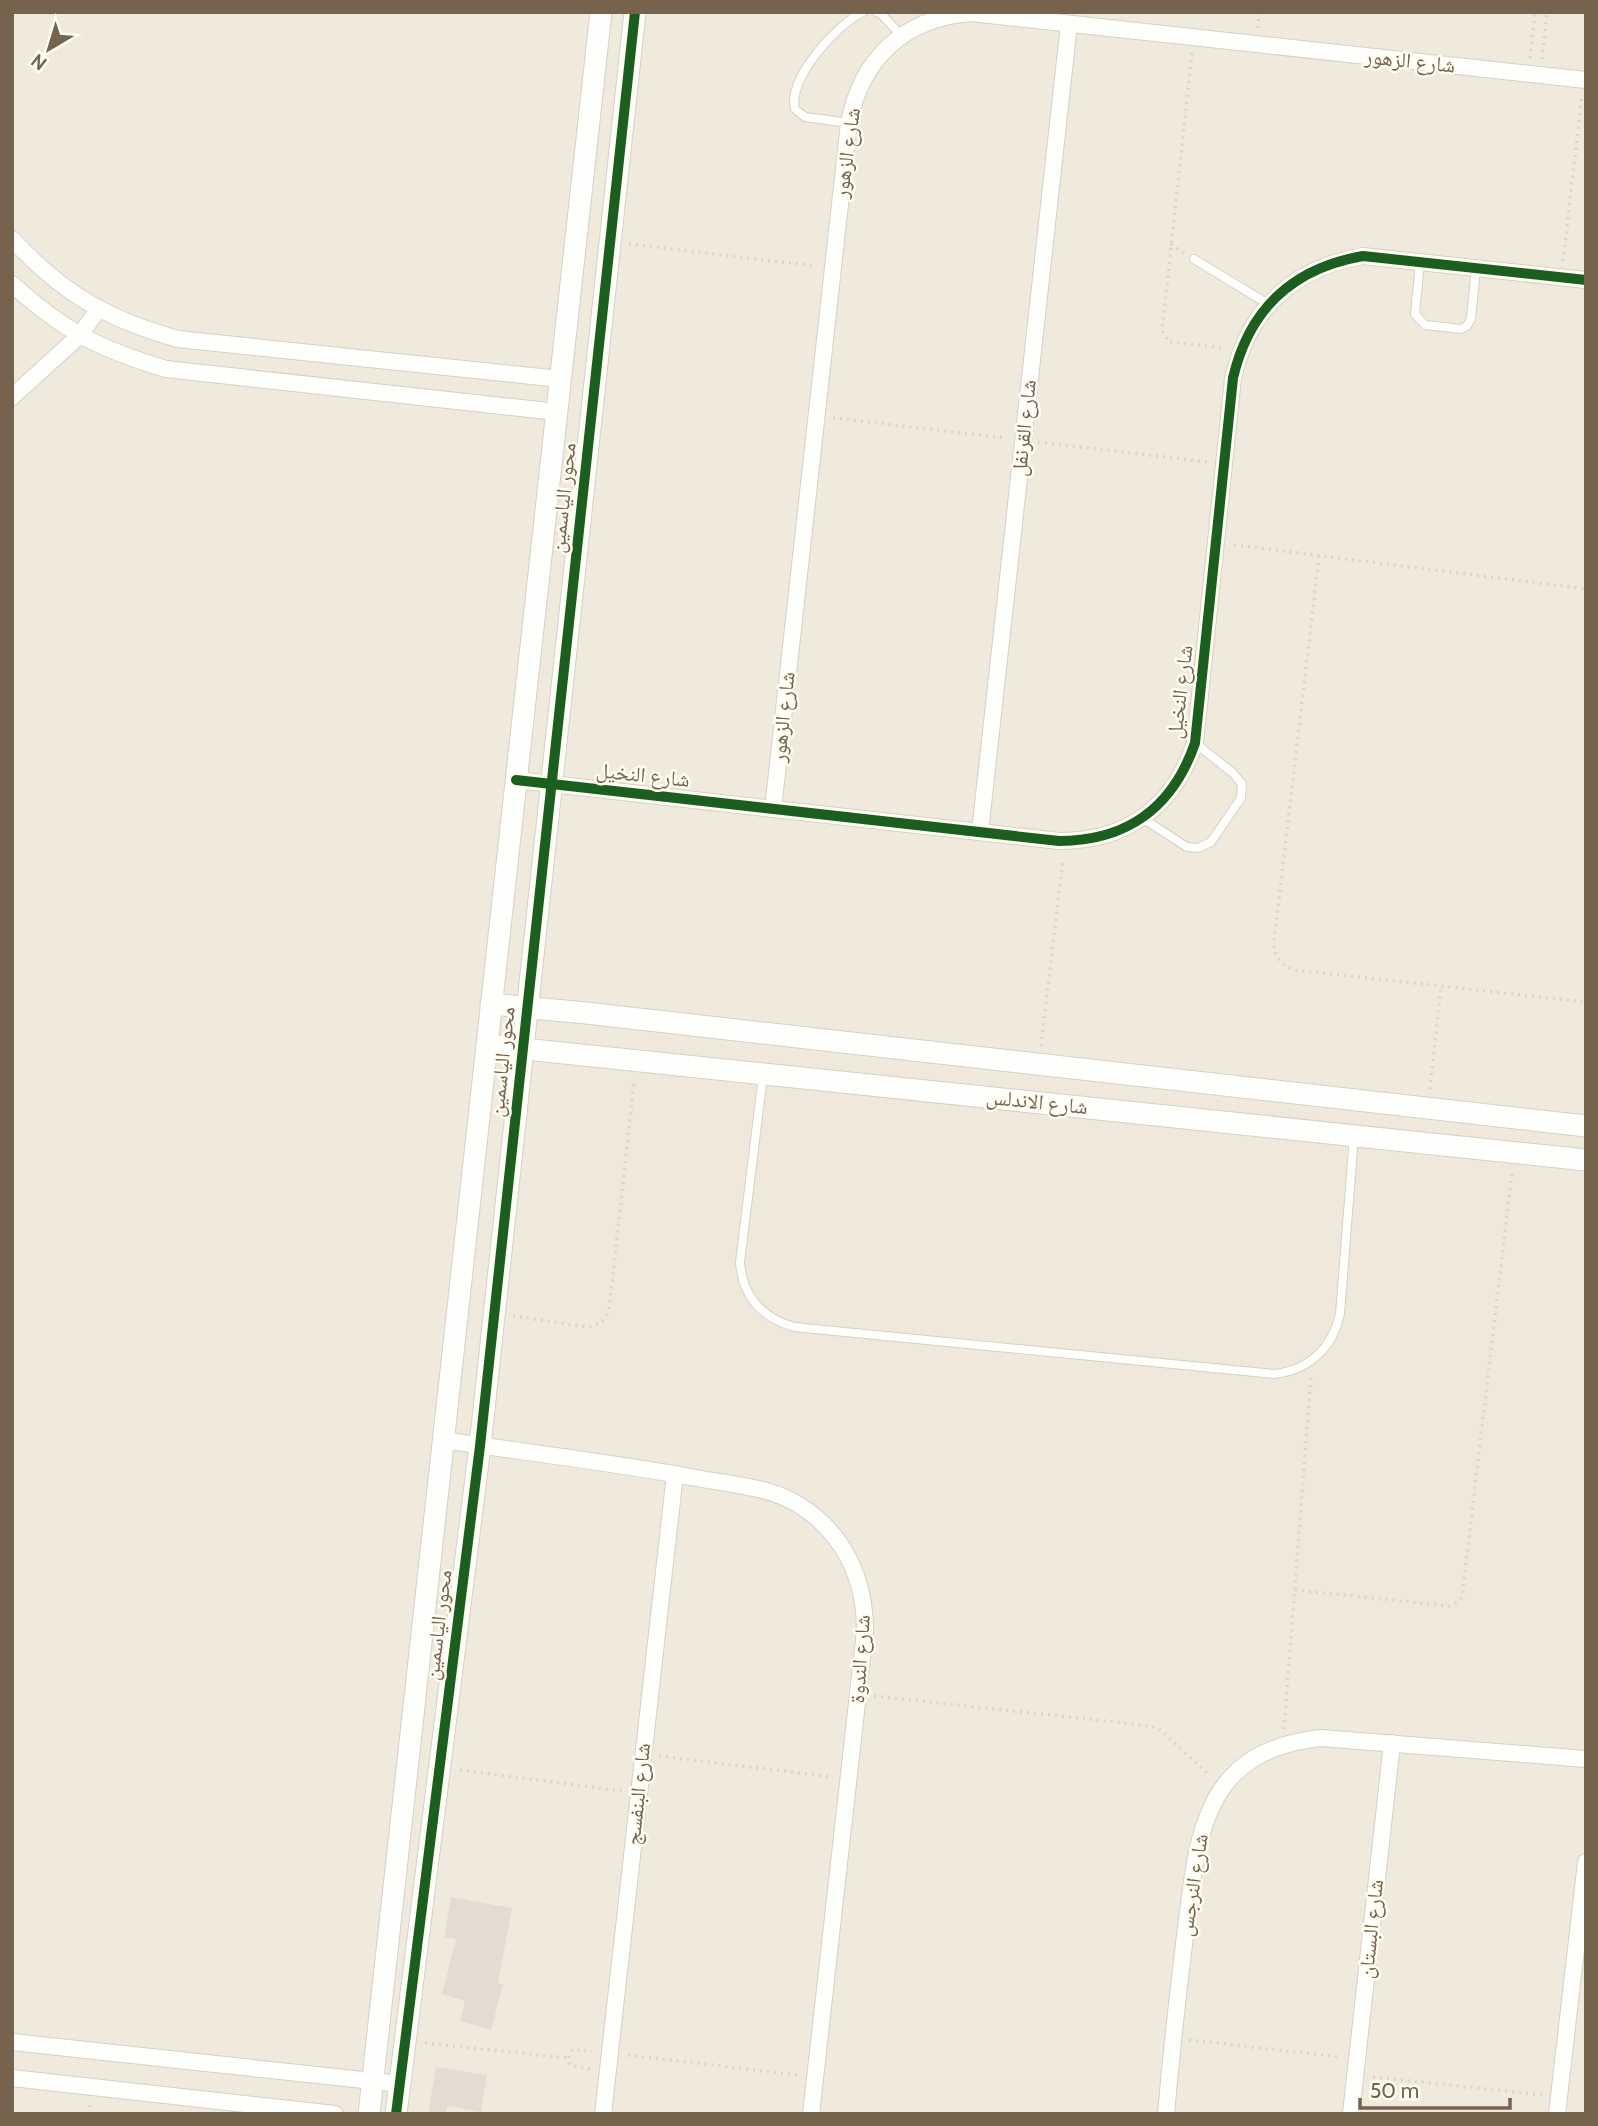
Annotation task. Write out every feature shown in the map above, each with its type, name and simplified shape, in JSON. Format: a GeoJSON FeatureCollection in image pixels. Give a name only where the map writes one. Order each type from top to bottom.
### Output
{"type":"FeatureCollection","features":[{"type":"Feature","properties":{"kind":"street","name":"محور الياسمين"},"geometry":{"type":"LineString","coordinates":[[369,2114],[601,12]]}},
{"type":"Feature","properties":{"kind":"street","name":"محور الياسمين"},"geometry":{"type":"LineString","coordinates":[[396,2114],[480,1446],[635,12]]}},
{"type":"Feature","properties":{"kind":"street","name":"شارع الزهور"},"geometry":{"type":"LineString","coordinates":[[773,809],[849,123],[852,106],[866,74],[888,47],[931,20],[971,13],[1585,80]]}},
{"type":"Feature","properties":{"kind":"street","name":"شارع القرنفل"},"geometry":{"type":"LineString","coordinates":[[980,832],[1069,24]]}},
{"type":"Feature","properties":{"kind":"street"},"geometry":{"type":"LineString","coordinates":[[12,239],[63,287],[98,310],[137,327],[178,339],[561,379]]}},
{"type":"Feature","properties":{"kind":"street","name":"شارع النخيل"},"geometry":{"type":"LineString","coordinates":[[516,780],[1065,841],[1094,839],[1111,834],[1142,818],[1170,793],[1181,778],[1195,743],[1233,378],[1249,331],[1268,304],[1311,271],[1345,259],[1363,256],[1586,280]]}},
{"type":"Feature","properties":{"kind":"street"},"geometry":{"type":"LineString","coordinates":[[12,284],[43,312],[79,336],[121,356],[166,369],[557,412]]}},
{"type":"Feature","properties":{"kind":"street"},"geometry":{"type":"LineString","coordinates":[[12,397],[79,336],[98,310]]}},
{"type":"Feature","properties":{"kind":"street","name":"شارع الاندلس"},"geometry":{"type":"LineString","coordinates":[[491,1004],[1586,1126]]}},
{"type":"Feature","properties":{"kind":"street","name":"شارع الاندلس"},"geometry":{"type":"LineString","coordinates":[[487,1045],[1586,1160]]}},
{"type":"Feature","properties":{"kind":"street","name":"شارع الندوة"},"geometry":{"type":"LineString","coordinates":[[443,1440],[765,1490],[812,1513],[836,1538],[854,1567],[863,1599],[865,1631],[811,2114]]}},
{"type":"Feature","properties":{"kind":"street","name":"شارع البنفسج"},"geometry":{"type":"LineString","coordinates":[[603,2114],[675,1474]]}},
{"type":"Feature","properties":{"kind":"street","name":"شارع النرجس"},"geometry":{"type":"LineString","coordinates":[[1166,2114],[1172,2038],[1199,1837],[1204,1820],[1223,1788],[1249,1763],[1283,1745],[1321,1738],[1586,1759]]}},
{"type":"Feature","properties":{"kind":"street","name":"شارع البستان"},"geometry":{"type":"LineString","coordinates":[[1351,2114],[1392,1743]]}},
{"type":"Feature","properties":{"kind":"street"},"geometry":{"type":"LineString","coordinates":[[1557,2114],[1586,1862]]}},
{"type":"Feature","properties":{"kind":"street"},"geometry":{"type":"LineString","coordinates":[[12,2042],[400,2084]]}},
{"type":"Feature","properties":{"kind":"street"},"geometry":{"type":"LineString","coordinates":[[12,2078],[335,2114]]}},
{"type":"Feature","properties":{"kind":"lane"},"geometry":{"type":"LineString","coordinates":[[849,123],[805,117],[795,109],[794,99],[817,52],[841,27],[863,12]]}},
{"type":"Feature","properties":{"kind":"lane"},"geometry":{"type":"LineString","coordinates":[[877,12],[902,36]]}},
{"type":"Feature","properties":{"kind":"lane"},"geometry":{"type":"LineString","coordinates":[[1194,259],[1268,304]]}},
{"type":"Feature","properties":{"kind":"lane"},"geometry":{"type":"LineString","coordinates":[[1420,262],[1415,314],[1417,318],[1425,325],[1461,329],[1467,326],[1471,319],[1476,268]]}},
{"type":"Feature","properties":{"kind":"lane"},"geometry":{"type":"LineString","coordinates":[[1142,818],[1187,847],[1199,848],[1211,842],[1241,798],[1242,784],[1233,773],[1195,743]]}},
{"type":"Feature","properties":{"kind":"lane"},"geometry":{"type":"LineString","coordinates":[[763,1073],[740,1273],[747,1293],[762,1312],[794,1327],[1274,1374],[1301,1368],[1312,1361],[1331,1340],[1340,1314],[1354,1135]]}},
{"type":"Feature","properties":{"kind":"path"},"geometry":{"type":"LineString","coordinates":[[1534,74],[1535,12]]}},
{"type":"Feature","properties":{"kind":"path"},"geometry":{"type":"LineString","coordinates":[[1534,74],[1547,12]]}},
{"type":"Feature","properties":{"kind":"path"},"geometry":{"type":"LineString","coordinates":[[1193,37],[1162,331],[1169,342],[1241,349]]}},
{"type":"Feature","properties":{"kind":"path"},"geometry":{"type":"LineString","coordinates":[[1561,277],[1585,80]]}},
{"type":"Feature","properties":{"kind":"path"},"geometry":{"type":"LineString","coordinates":[[610,242],[832,268]]}},
{"type":"Feature","properties":{"kind":"path"},"geometry":{"type":"LineString","coordinates":[[1216,543],[1586,589]]}},
{"type":"Feature","properties":{"kind":"path"},"geometry":{"type":"LineString","coordinates":[[1319,556],[1274,942],[1275,955],[1283,965],[1294,970],[1586,1002]]}},
{"type":"Feature","properties":{"kind":"path"},"geometry":{"type":"LineString","coordinates":[[1039,1065],[1065,841]]}},
{"type":"Feature","properties":{"kind":"path"},"geometry":{"type":"LineString","coordinates":[[1428,1108],[1441,986]]}},
{"type":"Feature","properties":{"kind":"path"},"geometry":{"type":"LineString","coordinates":[[493,1314],[588,1327],[596,1326],[606,1317],[609,1310],[636,1060]]}},
{"type":"Feature","properties":{"kind":"path"},"geometry":{"type":"LineString","coordinates":[[1295,1590],[1449,1606],[1462,1597],[1514,1152]]}},
{"type":"Feature","properties":{"kind":"path"},"geometry":{"type":"LineString","coordinates":[[1283,1745],[1312,1361]]}},
{"type":"Feature","properties":{"kind":"path"},"geometry":{"type":"LineString","coordinates":[[858,1695],[1151,1726],[1161,1730],[1223,1788]]}},
{"type":"Feature","properties":{"kind":"path"},"geometry":{"type":"LineString","coordinates":[[642,1754],[849,1779]]}},
{"type":"Feature","properties":{"kind":"path"},"geometry":{"type":"LineString","coordinates":[[440,1768],[638,1793]]}},
{"type":"Feature","properties":{"kind":"path"},"geometry":{"type":"LineString","coordinates":[[1172,2038],[1559,2097]]}},
{"type":"Feature","properties":{"kind":"path"},"geometry":{"type":"LineString","coordinates":[[405,2040],[568,2058]]}},
{"type":"Feature","properties":{"kind":"path"},"geometry":{"type":"LineString","coordinates":[[608,2071],[572,2066],[568,2064],[568,2058],[572,2050],[610,2052],[814,2077]]}},
{"type":"Feature","properties":{"kind":"shaded area"},"geometry":{"type":"Polygon","coordinates":[[[12,12],[1586,12],[1586,2114],[12,2114],[12,12]]]}},
{"type":"Feature","properties":{"kind":"shaded area"},"geometry":{"type":"Polygon","coordinates":[[[628,1032],[1534,1136],[1474,1620],[1320,1604],[981,1562],[956,1489],[904,1428],[833,1381],[753,1361],[594,1341],[628,1032]]]}},
{"type":"Feature","properties":{"kind":"building"},"geometry":{"type":"Polygon","coordinates":[[[451,1897],[512,1908],[498,1983],[503,1984],[491,2030],[460,2021],[465,2001],[442,1994],[456,1939],[444,1938],[451,1897]]]}},
{"type":"Feature","properties":{"kind":"building"},"geometry":{"type":"Polygon","coordinates":[[[436,2067],[487,2075],[481,2112],[447,2106],[446,2114],[428,2114],[436,2067]]]}},
{"type":"Feature","properties":{"kind":"cycle path"},"geometry":{"type":"LineString","coordinates":[[396,2114],[480,1446],[635,12]]}},
{"type":"Feature","properties":{"kind":"cycle path"},"geometry":{"type":"LineString","coordinates":[[516,780],[1059,841],[1106,835],[1126,827],[1144,816],[1174,785],[1186,766],[1195,743],[1233,378],[1240,353],[1263,312],[1295,282],[1315,270],[1363,256],[1586,280]]}}]}
